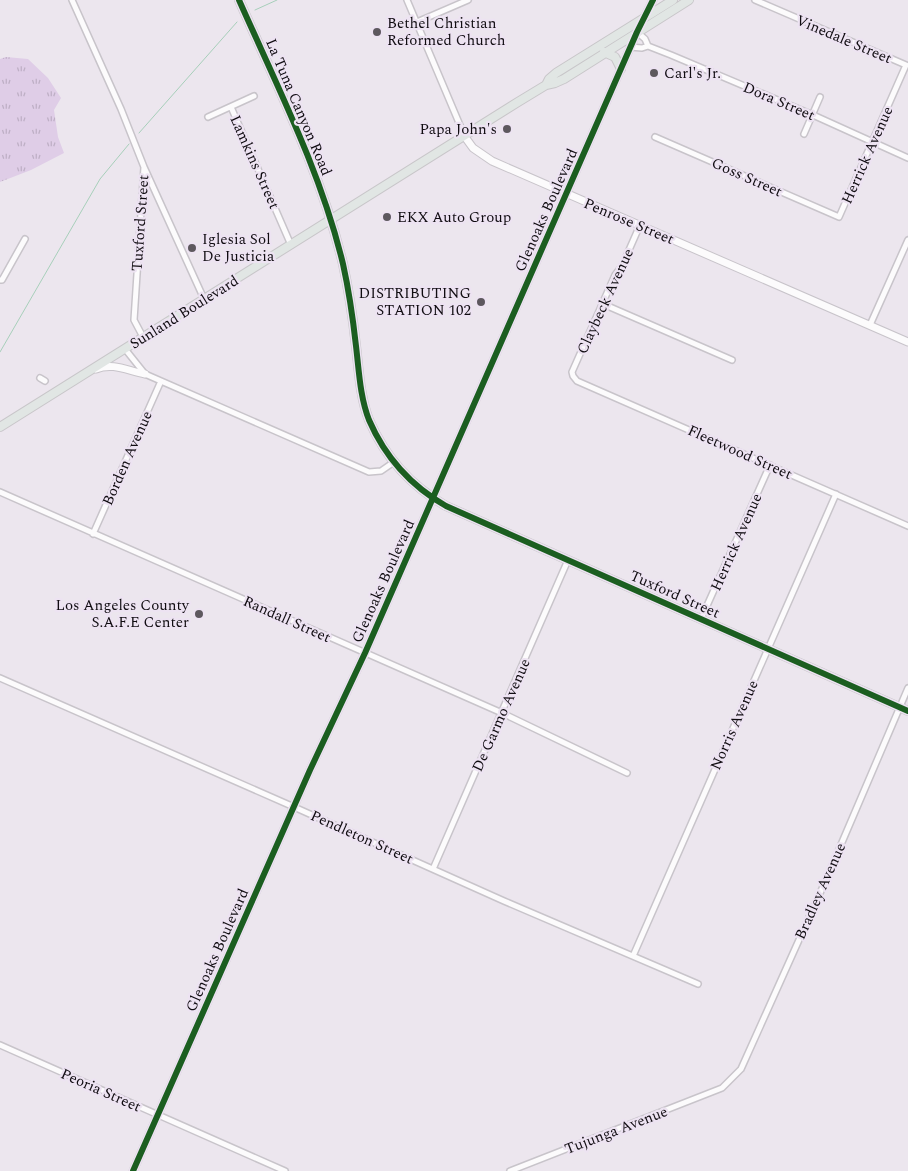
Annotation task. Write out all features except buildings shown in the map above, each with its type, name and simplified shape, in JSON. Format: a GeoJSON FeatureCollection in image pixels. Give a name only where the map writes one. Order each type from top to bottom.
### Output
{"type":"FeatureCollection","features":[{"type":"Feature","properties":{"kind":"main road","name":"La Tuna Canyon Road"},"geometry":{"type":"LineString","coordinates":[[240,0],[313,170],[330,220],[346,278],[360,387],[365,407],[378,439],[394,462],[406,476],[433,498]]}},
{"type":"Feature","properties":{"kind":"main road","name":"Glenoaks Boulevard"},"geometry":{"type":"LineString","coordinates":[[133,1171],[294,807],[365,653],[630,47],[653,0]]}},
{"type":"Feature","properties":{"kind":"main road","name":"Sunland Boulevard"},"geometry":{"type":"LineString","coordinates":[[546,85],[549,79],[556,73],[673,0]]}},
{"type":"Feature","properties":{"kind":"main road","name":"Sunland Boulevard"},"geometry":{"type":"LineString","coordinates":[[0,427],[546,85],[555,84],[689,0]]}},
{"type":"Feature","properties":{"kind":"main road"},"geometry":{"type":"LineString","coordinates":[[604,52],[615,57],[621,69]]}},
{"type":"Feature","properties":{"kind":"main road","name":"Penrose Street"},"geometry":{"type":"LineString","coordinates":[[465,137],[473,148],[492,162],[908,342]]}},
{"type":"Feature","properties":{"kind":"main road"},"geometry":{"type":"LineString","coordinates":[[84,374],[103,366],[113,365],[145,374]]}},
{"type":"Feature","properties":{"kind":"main road","name":"Tuxford Street"},"geometry":{"type":"LineString","coordinates":[[433,498],[446,506],[908,711]]}},
{"type":"Feature","properties":{"kind":"street","name":"Tuxford Street"},"geometry":{"type":"LineString","coordinates":[[72,0],[121,109],[144,167],[134,320],[143,337]]}},
{"type":"Feature","properties":{"kind":"street","name":"Penrose Street"},"geometry":{"type":"LineString","coordinates":[[407,0],[465,137]]}},
{"type":"Feature","properties":{"kind":"street"},"geometry":{"type":"LineString","coordinates":[[417,22],[468,0]]}},
{"type":"Feature","properties":{"kind":"street","name":"Vinedale Street"},"geometry":{"type":"LineString","coordinates":[[755,0],[906,65]]}},
{"type":"Feature","properties":{"kind":"street","name":"Dora Street"},"geometry":{"type":"LineString","coordinates":[[637,32],[645,39],[648,46]]}},
{"type":"Feature","properties":{"kind":"street","name":"Dora Street"},"geometry":{"type":"LineString","coordinates":[[630,47],[642,48],[648,46],[813,115],[908,158]]}},
{"type":"Feature","properties":{"kind":"street","name":"Herrick Avenue"},"geometry":{"type":"LineString","coordinates":[[839,217],[906,65]]}},
{"type":"Feature","properties":{"kind":"street"},"geometry":{"type":"LineString","coordinates":[[208,117],[254,96]]}},
{"type":"Feature","properties":{"kind":"street"},"geometry":{"type":"LineString","coordinates":[[804,134],[820,97]]}},
{"type":"Feature","properties":{"kind":"street","name":"Lamkins Street"},"geometry":{"type":"LineString","coordinates":[[231,107],[291,245]]}},
{"type":"Feature","properties":{"kind":"street","name":"Goss Street"},"geometry":{"type":"LineString","coordinates":[[655,137],[839,217]]}},
{"type":"Feature","properties":{"kind":"street"},"geometry":{"type":"LineString","coordinates":[[144,167],[204,299]]}},
{"type":"Feature","properties":{"kind":"street","name":"Claybeck Avenue"},"geometry":{"type":"LineString","coordinates":[[573,376],[572,372],[640,225]]}},
{"type":"Feature","properties":{"kind":"street"},"geometry":{"type":"LineString","coordinates":[[0,280],[2,280],[25,239]]}},
{"type":"Feature","properties":{"kind":"street"},"geometry":{"type":"LineString","coordinates":[[870,325],[908,240]]}},
{"type":"Feature","properties":{"kind":"street"},"geometry":{"type":"LineString","coordinates":[[603,304],[732,360]]}},
{"type":"Feature","properties":{"kind":"street"},"geometry":{"type":"LineString","coordinates":[[125,349],[145,374],[369,472],[381,471],[394,462]]}},
{"type":"Feature","properties":{"kind":"street","name":"Fleetwood Street"},"geometry":{"type":"LineString","coordinates":[[573,376],[577,381],[908,526]]}},
{"type":"Feature","properties":{"kind":"street","name":"Borden Avenue"},"geometry":{"type":"LineString","coordinates":[[93,534],[161,381]]}},
{"type":"Feature","properties":{"kind":"street","name":"Herrick Avenue"},"geometry":{"type":"LineString","coordinates":[[701,619],[770,465]]}},
{"type":"Feature","properties":{"kind":"street","name":"Randall Street"},"geometry":{"type":"LineString","coordinates":[[0,492],[502,713],[627,774]]}},
{"type":"Feature","properties":{"kind":"street","name":"Norris Avenue"},"geometry":{"type":"LineString","coordinates":[[633,956],[836,494]]}},
{"type":"Feature","properties":{"kind":"street","name":"De Garmo Avenue"},"geometry":{"type":"LineString","coordinates":[[433,869],[568,560]]}},
{"type":"Feature","properties":{"kind":"street","name":"Pendleton Street"},"geometry":{"type":"LineString","coordinates":[[0,678],[698,984]]}},
{"type":"Feature","properties":{"kind":"street","name":"Bradley Avenue"},"geometry":{"type":"LineString","coordinates":[[722,1088],[741,1069],[825,882],[908,688]]}},
{"type":"Feature","properties":{"kind":"street","name":"Peoria Street"},"geometry":{"type":"LineString","coordinates":[[0,1045],[285,1171]]}},
{"type":"Feature","properties":{"kind":"street","name":"Tujunga Avenue"},"geometry":{"type":"LineString","coordinates":[[510,1171],[722,1088]]}},
{"type":"Feature","properties":{"kind":"green space"},"geometry":{"type":"Polygon","coordinates":[[[6,57],[28,59],[48,78],[61,98],[54,110],[58,137],[64,153],[31,170],[0,182],[0,59],[6,57]]]}},
{"type":"Feature","properties":{"kind":"waterway"},"geometry":{"type":"LineString","coordinates":[[255,10],[277,0]]}},
{"type":"Feature","properties":{"kind":"waterway"},"geometry":{"type":"LineString","coordinates":[[139,133],[237,22]]}},
{"type":"Feature","properties":{"kind":"waterway"},"geometry":{"type":"LineString","coordinates":[[0,352],[100,179],[129,144]]}},
{"type":"Feature","properties":{"kind":"cycle path"},"geometry":{"type":"LineString","coordinates":[[239,0],[297,130],[334,230],[345,274],[360,384],[369,420],[391,458],[410,480],[446,506],[908,711]]}},
{"type":"Feature","properties":{"kind":"cycle path"},"geometry":{"type":"LineString","coordinates":[[133,1171],[310,770],[365,653],[637,32],[653,0]]}},
{"type":"Feature","properties":{"kind":"place","name":"Bethel Christian Reformed Church"},"geometry":{"type":"Point","coordinates":[377,32]}},
{"type":"Feature","properties":{"kind":"place","name":"Carl's Jr."},"geometry":{"type":"Point","coordinates":[654,73]}},
{"type":"Feature","properties":{"kind":"place","name":"Papa John's"},"geometry":{"type":"Point","coordinates":[507,129]}},
{"type":"Feature","properties":{"kind":"place","name":"EKX Auto Group"},"geometry":{"type":"Point","coordinates":[387,217]}},
{"type":"Feature","properties":{"kind":"place","name":"Iglesia Sol De Justicia"},"geometry":{"type":"Point","coordinates":[192,248]}},
{"type":"Feature","properties":{"kind":"place","name":"DISTRIBUTING STATION 102"},"geometry":{"type":"Point","coordinates":[481,302]}},
{"type":"Feature","properties":{"kind":"place","name":"Los Angeles County S.A.F.E Center"},"geometry":{"type":"Point","coordinates":[199,614]}}]}
